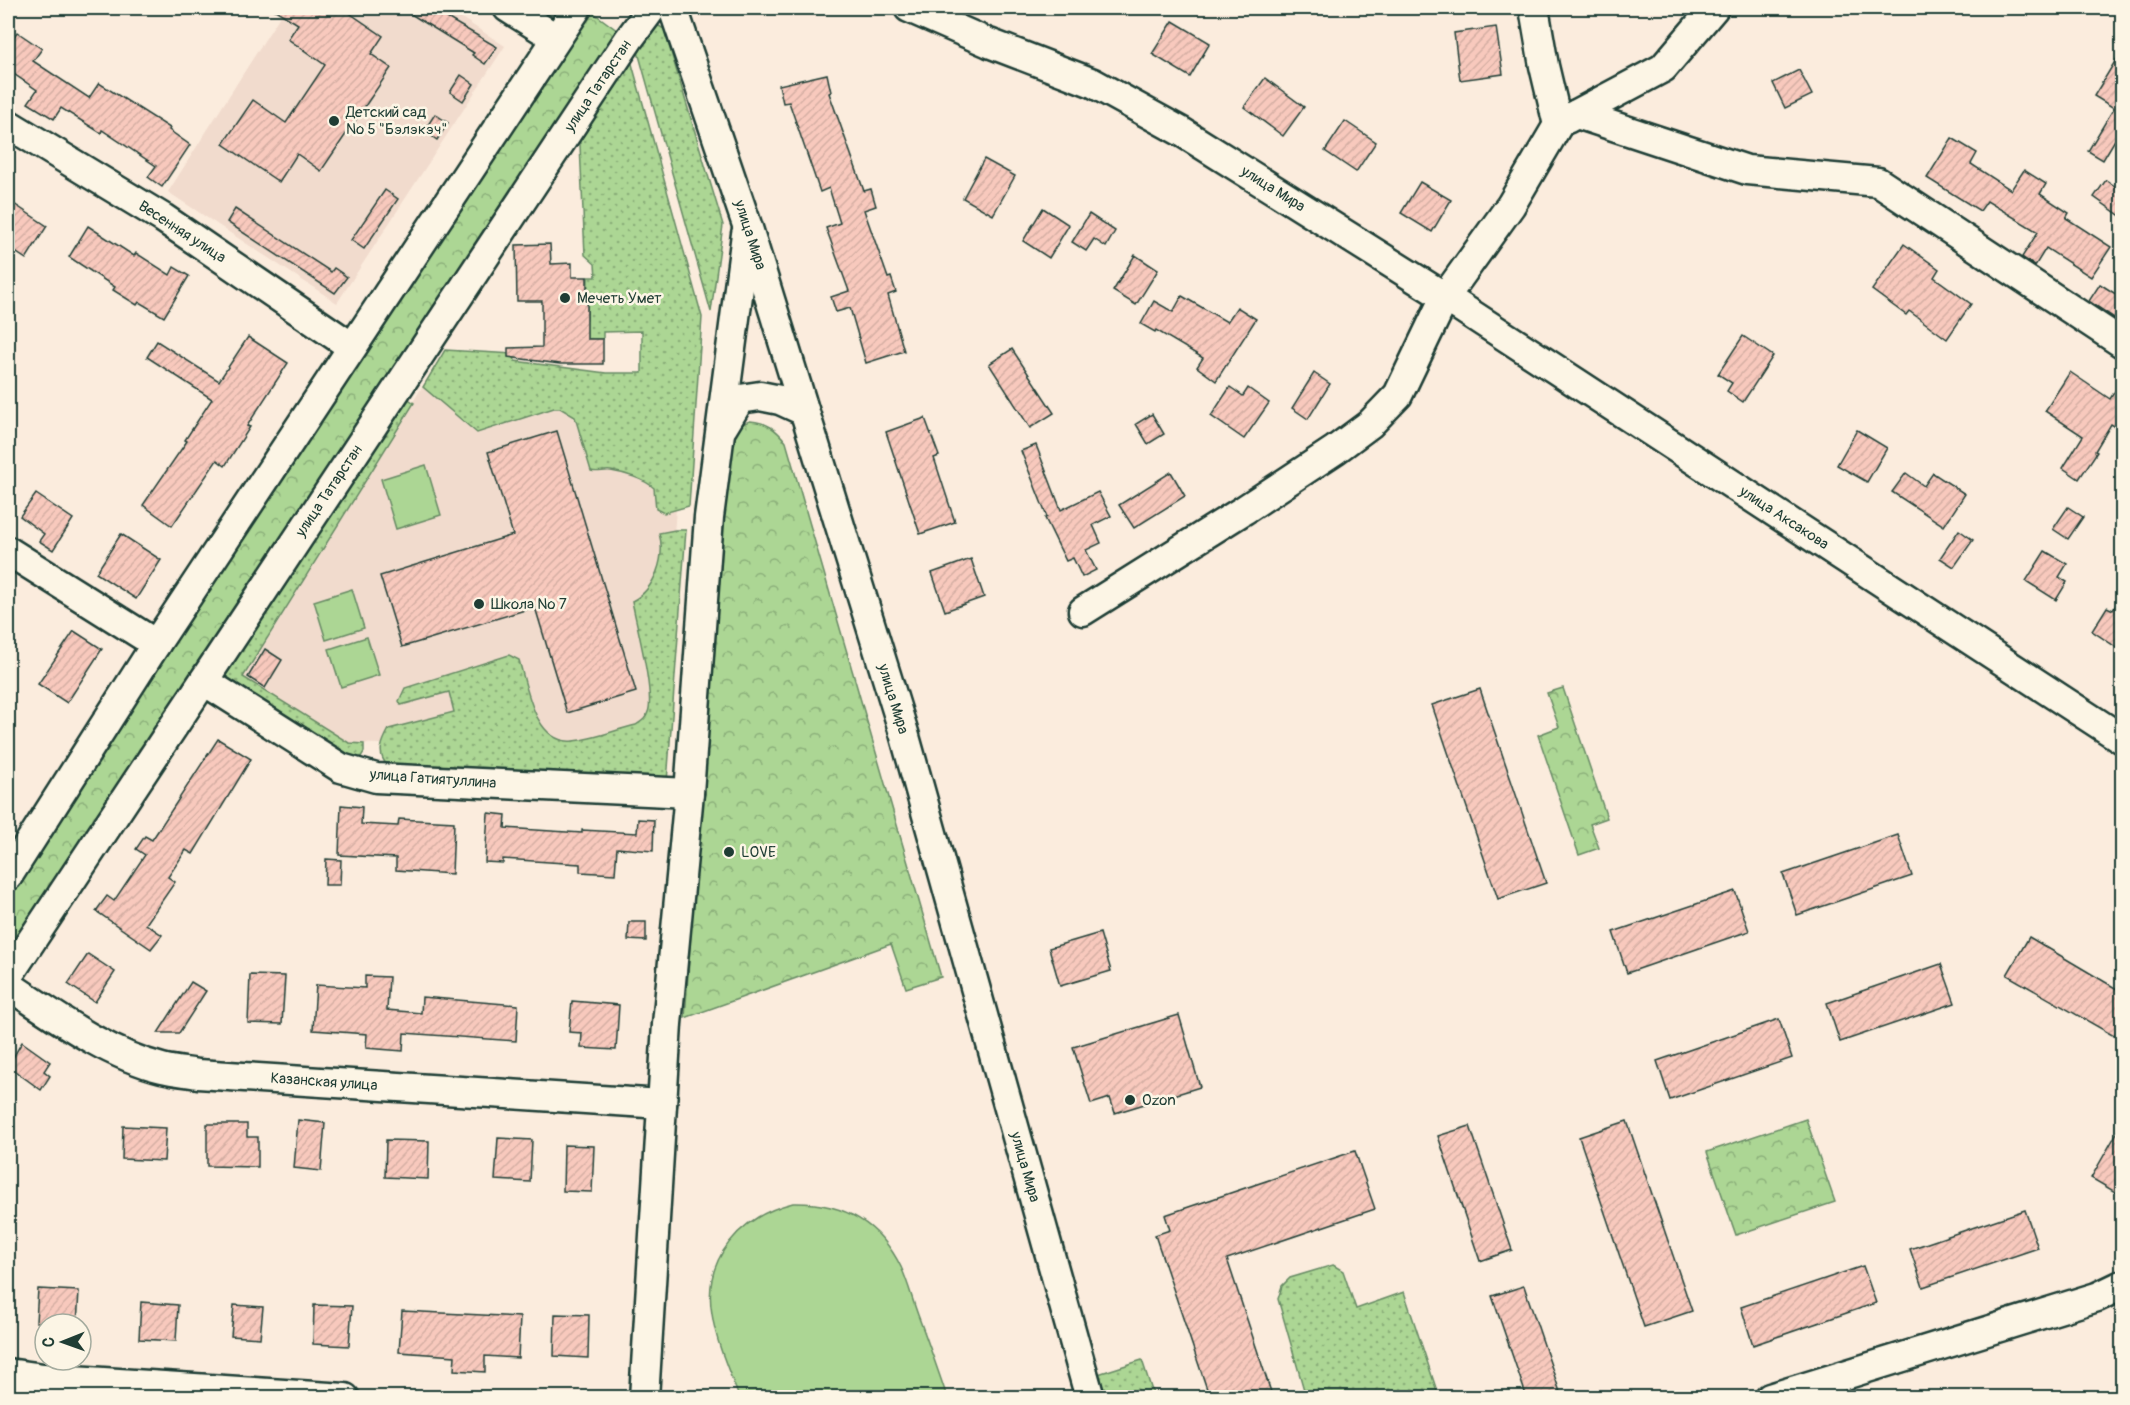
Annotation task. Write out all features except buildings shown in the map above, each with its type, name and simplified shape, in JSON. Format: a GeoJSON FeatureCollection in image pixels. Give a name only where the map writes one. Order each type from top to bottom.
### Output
{"type":"FeatureCollection","features":[{"type":"Feature","properties":{"kind":"street"},"geometry":{"type":"LineString","coordinates":[[508,8],[556,38]]}},
{"type":"Feature","properties":{"kind":"street"},"geometry":{"type":"LineString","coordinates":[[8,876],[156,644],[577,8]]}},
{"type":"Feature","properties":{"kind":"street","name":"улица Татарстан"},"geometry":{"type":"LineString","coordinates":[[8,976],[622,48],[652,8]]}},
{"type":"Feature","properties":{"kind":"street","name":"улица Мира"},"geometry":{"type":"LineString","coordinates":[[673,8],[747,225],[904,733],[1090,1398]]}},
{"type":"Feature","properties":{"kind":"street","name":"улица Мира"},"geometry":{"type":"LineString","coordinates":[[909,8],[1103,89],[1182,132],[1445,297]]}},
{"type":"Feature","properties":{"kind":"street"},"geometry":{"type":"LineString","coordinates":[[1534,8],[1544,66],[1567,119]]}},
{"type":"Feature","properties":{"kind":"street"},"geometry":{"type":"LineString","coordinates":[[1083,611],[1244,510],[1370,424],[1398,394],[1445,297],[1511,205],[1567,119],[1663,68],[1714,8]]}},
{"type":"Feature","properties":{"kind":"street"},"geometry":{"type":"LineString","coordinates":[[1567,119],[1747,170],[1878,182],[2122,343]]}},
{"type":"Feature","properties":{"kind":"street","name":"Весенняя улица"},"geometry":{"type":"LineString","coordinates":[[8,124],[163,218],[352,347]]}},
{"type":"Feature","properties":{"kind":"street"},"geometry":{"type":"LineString","coordinates":[[644,1398],[667,1024],[689,793],[709,517],[747,225]]}},
{"type":"Feature","properties":{"kind":"street","name":"улица Аксакова"},"geometry":{"type":"LineString","coordinates":[[1445,297],[2122,739]]}},
{"type":"Feature","properties":{"kind":"street"},"geometry":{"type":"LineString","coordinates":[[720,431],[740,399],[760,396],[780,400],[804,411]]}},
{"type":"Feature","properties":{"kind":"street"},"geometry":{"type":"LineString","coordinates":[[8,551],[156,644]]}},
{"type":"Feature","properties":{"kind":"street","name":"улица Гатиятуллина"},"geometry":{"type":"LineString","coordinates":[[204,681],[341,768],[376,778],[689,793]]}},
{"type":"Feature","properties":{"kind":"street","name":"Казанская улица"},"geometry":{"type":"LineString","coordinates":[[8,985],[88,1036],[129,1056],[162,1068],[198,1074],[662,1104]]}},
{"type":"Feature","properties":{"kind":"street"},"geometry":{"type":"LineString","coordinates":[[1770,1398],[2097,1297],[2122,1286]]}},
{"type":"Feature","properties":{"kind":"street"},"geometry":{"type":"LineString","coordinates":[[8,1373],[43,1378],[345,1398]]}},
{"type":"Feature","properties":{"kind":"shaded area","name":"Детский сад № 5 \"Бэлэкэч\""},"geometry":{"type":"Polygon","coordinates":[[[285,8],[446,8],[505,46],[337,303],[168,192],[285,8]]]}},
{"type":"Feature","properties":{"kind":"shaded area","name":"Школа № 7"},"geometry":{"type":"Polygon","coordinates":[[[445,350],[514,354],[515,361],[606,373],[643,373],[676,510],[655,753],[349,743],[243,677],[445,350]]]}},
{"type":"Feature","properties":{"kind":"green space"},"geometry":{"type":"Polygon","coordinates":[[[587,8],[622,34],[8,970],[8,887],[587,8]]]}},
{"type":"Feature","properties":{"kind":"green space"},"geometry":{"type":"Polygon","coordinates":[[[659,26],[664,29],[723,225],[711,312],[635,41],[649,27],[659,26]]]}},
{"type":"Feature","properties":{"kind":"green space"},"geometry":{"type":"Polygon","coordinates":[[[629,53],[702,317],[689,506],[664,513],[656,509],[654,488],[645,482],[616,472],[591,471],[575,417],[560,408],[477,433],[423,387],[445,350],[514,354],[515,361],[606,373],[642,373],[642,331],[603,332],[603,339],[575,339],[570,320],[587,320],[588,277],[596,277],[595,264],[585,255],[579,123],[629,53]]]}},
{"type":"Feature","properties":{"kind":"green space"},"geometry":{"type":"Polygon","coordinates":[[[406,397],[414,403],[243,677],[349,743],[364,744],[364,752],[355,762],[228,687],[221,673],[406,397]]]}},
{"type":"Feature","properties":{"kind":"green space"},"geometry":{"type":"Polygon","coordinates":[[[750,421],[771,427],[786,442],[941,977],[906,988],[891,944],[685,1018],[724,458],[739,426],[750,421]]]}},
{"type":"Feature","properties":{"kind":"green space"},"geometry":{"type":"Polygon","coordinates":[[[426,465],[441,515],[396,529],[381,479],[426,465]]]}},
{"type":"Feature","properties":{"kind":"green space"},"geometry":{"type":"Polygon","coordinates":[[[686,530],[667,782],[388,766],[382,757],[381,748],[389,729],[454,712],[449,692],[401,705],[399,701],[405,688],[509,655],[519,660],[530,699],[541,724],[550,734],[560,740],[573,741],[589,738],[636,725],[642,721],[648,712],[649,691],[632,601],[647,589],[657,572],[661,552],[659,533],[686,530]]]}},
{"type":"Feature","properties":{"kind":"green space"},"geometry":{"type":"Polygon","coordinates":[[[352,589],[364,628],[326,640],[314,601],[352,589]]]}},
{"type":"Feature","properties":{"kind":"green space"},"geometry":{"type":"Polygon","coordinates":[[[367,637],[379,675],[341,687],[329,649],[367,637]]]}},
{"type":"Feature","properties":{"kind":"green space"},"geometry":{"type":"Polygon","coordinates":[[[1563,688],[1607,818],[1590,824],[1599,848],[1579,855],[1538,735],[1559,727],[1547,693],[1563,688]]]}},
{"type":"Feature","properties":{"kind":"green space"},"geometry":{"type":"Polygon","coordinates":[[[1806,1119],[1835,1202],[1736,1235],[1707,1152],[1806,1119]]]}},
{"type":"Feature","properties":{"kind":"green space"},"geometry":{"type":"Polygon","coordinates":[[[793,1203],[827,1206],[842,1211],[857,1218],[882,1238],[901,1267],[947,1397],[739,1397],[716,1335],[710,1294],[713,1275],[729,1242],[742,1229],[774,1209],[793,1203]]]}},
{"type":"Feature","properties":{"kind":"green space"},"geometry":{"type":"Polygon","coordinates":[[[1333,1265],[1343,1271],[1356,1309],[1404,1292],[1439,1397],[1306,1397],[1278,1299],[1282,1286],[1290,1278],[1333,1265]]]}},
{"type":"Feature","properties":{"kind":"green space"},"geometry":{"type":"Polygon","coordinates":[[[1142,1360],[1154,1397],[1102,1397],[1095,1375],[1142,1360]]]}},
{"type":"Feature","properties":{"kind":"place","name":"Детский сад № 5 \"Бэлэкэч\""},"geometry":{"type":"Point","coordinates":[334,121]}},
{"type":"Feature","properties":{"kind":"place","name":"Мечеть Умет"},"geometry":{"type":"Point","coordinates":[565,298]}},
{"type":"Feature","properties":{"kind":"place","name":"Школа № 7"},"geometry":{"type":"Point","coordinates":[479,604]}},
{"type":"Feature","properties":{"kind":"place","name":"LOVE"},"geometry":{"type":"Point","coordinates":[729,852]}},
{"type":"Feature","properties":{"kind":"place","name":"Ozon"},"geometry":{"type":"Point","coordinates":[1130,1100]}}]}
